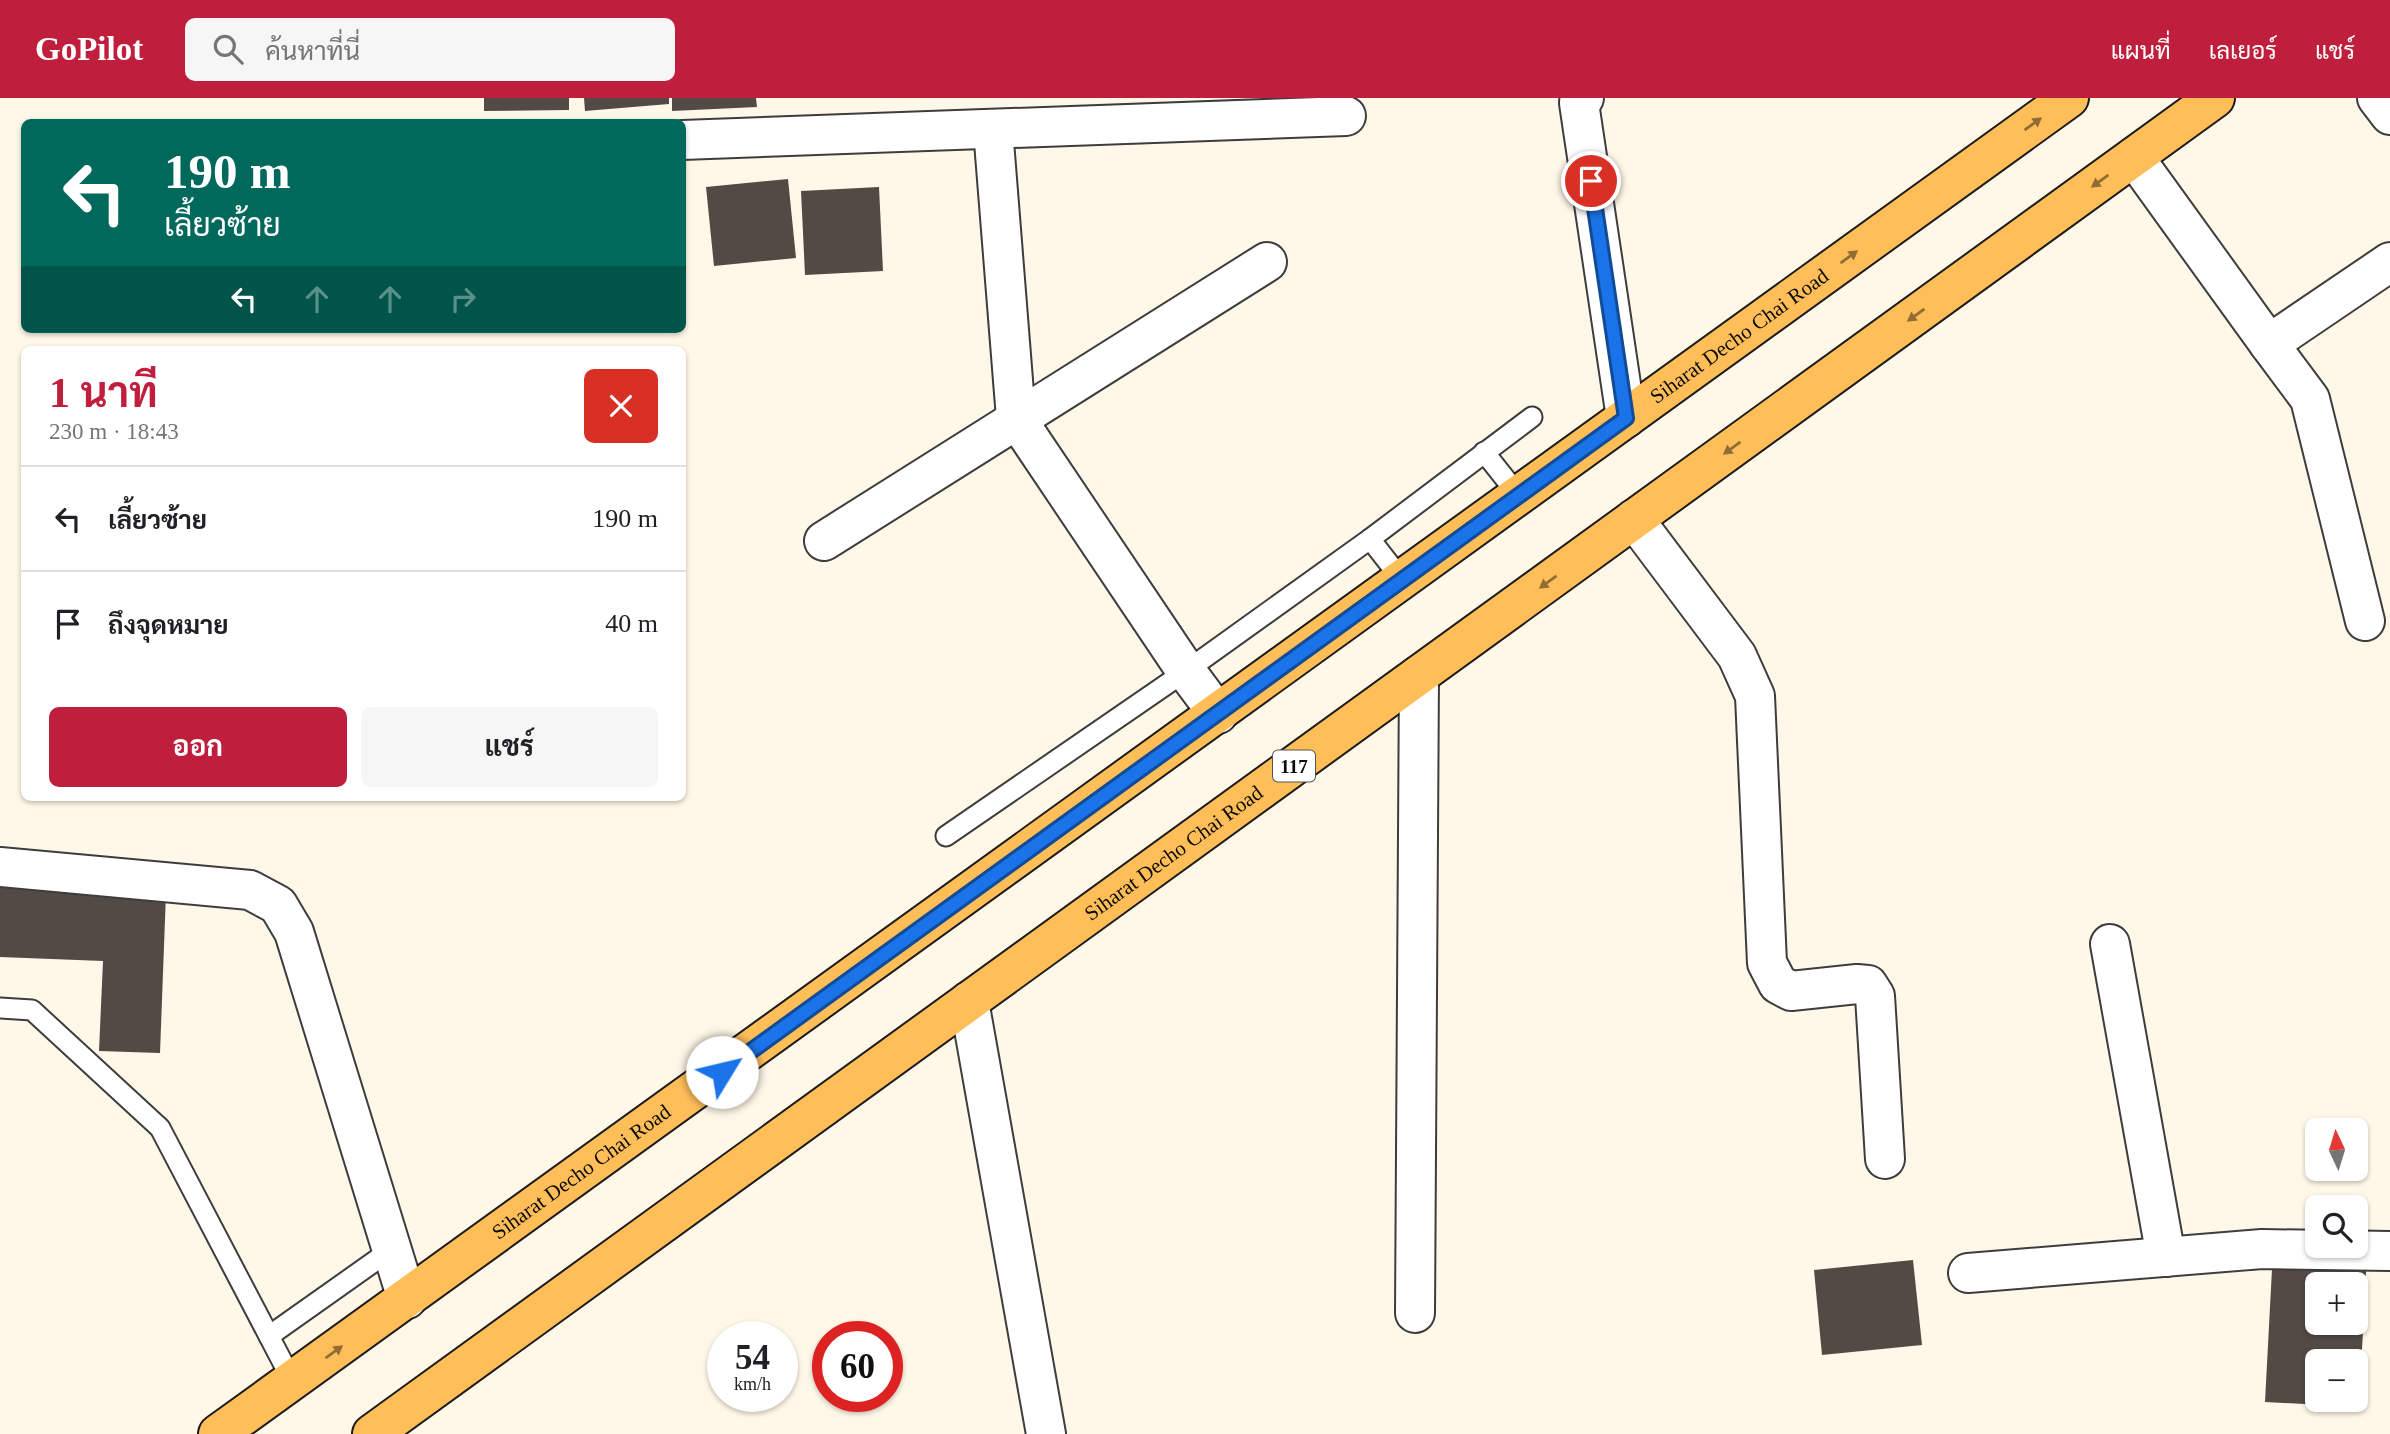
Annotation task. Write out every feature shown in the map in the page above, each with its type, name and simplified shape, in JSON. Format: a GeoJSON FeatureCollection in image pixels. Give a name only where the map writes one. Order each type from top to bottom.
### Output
{"type":"FeatureCollection","features":[{"type":"Feature","properties":{"kind":"main road","name":"Siharat Decho Chai Road"},"geometry":{"type":"LineString","coordinates":[[218,1434],[2069,98]]}},
{"type":"Feature","properties":{"kind":"main road","name":"Siharat Decho Chai Road"},"geometry":{"type":"LineString","coordinates":[[372,1434],[2215,98]]}},
{"type":"Feature","properties":{"kind":"street"},"geometry":{"type":"LineString","coordinates":[[1584,98],[1579,103],[1626,418]]}},
{"type":"Feature","properties":{"kind":"street"},"geometry":{"type":"LineString","coordinates":[[2377,98],[2390,116]]}},
{"type":"Feature","properties":{"kind":"street"},"geometry":{"type":"LineString","coordinates":[[686,140],[1346,116]]}},
{"type":"Feature","properties":{"kind":"street"},"geometry":{"type":"LineString","coordinates":[[993,129],[1016,418],[1186,671],[1218,714]]}},
{"type":"Feature","properties":{"kind":"street"},"geometry":{"type":"LineString","coordinates":[[2134,157],[2310,399],[2365,621]]}},
{"type":"Feature","properties":{"kind":"street"},"geometry":{"type":"LineString","coordinates":[[824,541],[1267,262]]}},
{"type":"Feature","properties":{"kind":"street"},"geometry":{"type":"LineString","coordinates":[[2269,344],[2390,262]]}},
{"type":"Feature","properties":{"kind":"street"},"geometry":{"type":"LineString","coordinates":[[1634,519],[1737,656],[1755,696],[1767,963],[1778,984],[1791,991],[1857,984],[1868,985],[1875,996],[1885,1159]]}},
{"type":"Feature","properties":{"kind":"street"},"geometry":{"type":"LineString","coordinates":[[1415,1313],[1419,675]]}},
{"type":"Feature","properties":{"kind":"street"},"geometry":{"type":"LineString","coordinates":[[0,867],[250,890],[278,905],[294,932],[407,1299]]}},
{"type":"Feature","properties":{"kind":"street"},"geometry":{"type":"LineString","coordinates":[[2110,944],[2166,1257]]}},
{"type":"Feature","properties":{"kind":"street"},"geometry":{"type":"LineString","coordinates":[[969,1001],[1046,1434]]}},
{"type":"Feature","properties":{"kind":"street"},"geometry":{"type":"LineString","coordinates":[[1968,1273],[2262,1249],[2390,1251]]}},
{"type":"Feature","properties":{"kind":"lane"},"geometry":{"type":"LineString","coordinates":[[946,836],[1186,671],[1370,539],[1532,417]]}},
{"type":"Feature","properties":{"kind":"lane"},"geometry":{"type":"LineString","coordinates":[[1484,452],[1519,496]]}},
{"type":"Feature","properties":{"kind":"lane"},"geometry":{"type":"LineString","coordinates":[[1370,539],[1402,580]]}},
{"type":"Feature","properties":{"kind":"lane"},"geometry":{"type":"LineString","coordinates":[[0,1008],[32,1010],[160,1128],[293,1382]]}},
{"type":"Feature","properties":{"kind":"lane"},"geometry":{"type":"LineString","coordinates":[[270,1336],[391,1249]]}},
{"type":"Feature","properties":{"kind":"building"},"geometry":{"type":"Polygon","coordinates":[[[484,98],[569,98],[569,110],[484,111],[484,98]]]}},
{"type":"Feature","properties":{"kind":"building"},"geometry":{"type":"Polygon","coordinates":[[[584,98],[669,98],[669,104],[585,111],[584,98]]]}},
{"type":"Feature","properties":{"kind":"building"},"geometry":{"type":"Polygon","coordinates":[[[672,98],[756,98],[757,107],[672,111],[672,98]]]}},
{"type":"Feature","properties":{"kind":"building"},"geometry":{"type":"Polygon","coordinates":[[[788,179],[796,258],[714,266],[706,187],[788,179]]]}},
{"type":"Feature","properties":{"kind":"building"},"geometry":{"type":"Polygon","coordinates":[[[879,187],[883,271],[805,275],[801,191],[879,187]]]}},
{"type":"Feature","properties":{"kind":"building"},"geometry":{"type":"Polygon","coordinates":[[[0,886],[166,893],[160,1053],[99,1051],[103,961],[0,957],[0,886]]]}},
{"type":"Feature","properties":{"kind":"building"},"geometry":{"type":"Polygon","coordinates":[[[2273,1250],[2305,1252],[2305,1258],[2367,1258],[2366,1272],[2305,1272],[2305,1335],[2363,1335],[2362,1349],[2305,1349],[2305,1404],[2265,1402],[2273,1250]]]}},
{"type":"Feature","properties":{"kind":"building"},"geometry":{"type":"Polygon","coordinates":[[[1913,1260],[1922,1345],[1822,1355],[1814,1270],[1913,1260]]]}},
{"type":"Feature","properties":{"kind":"route"},"geometry":{"type":"LineString","coordinates":[[722,1072],[1626,418],[1591,181]]}}]}
